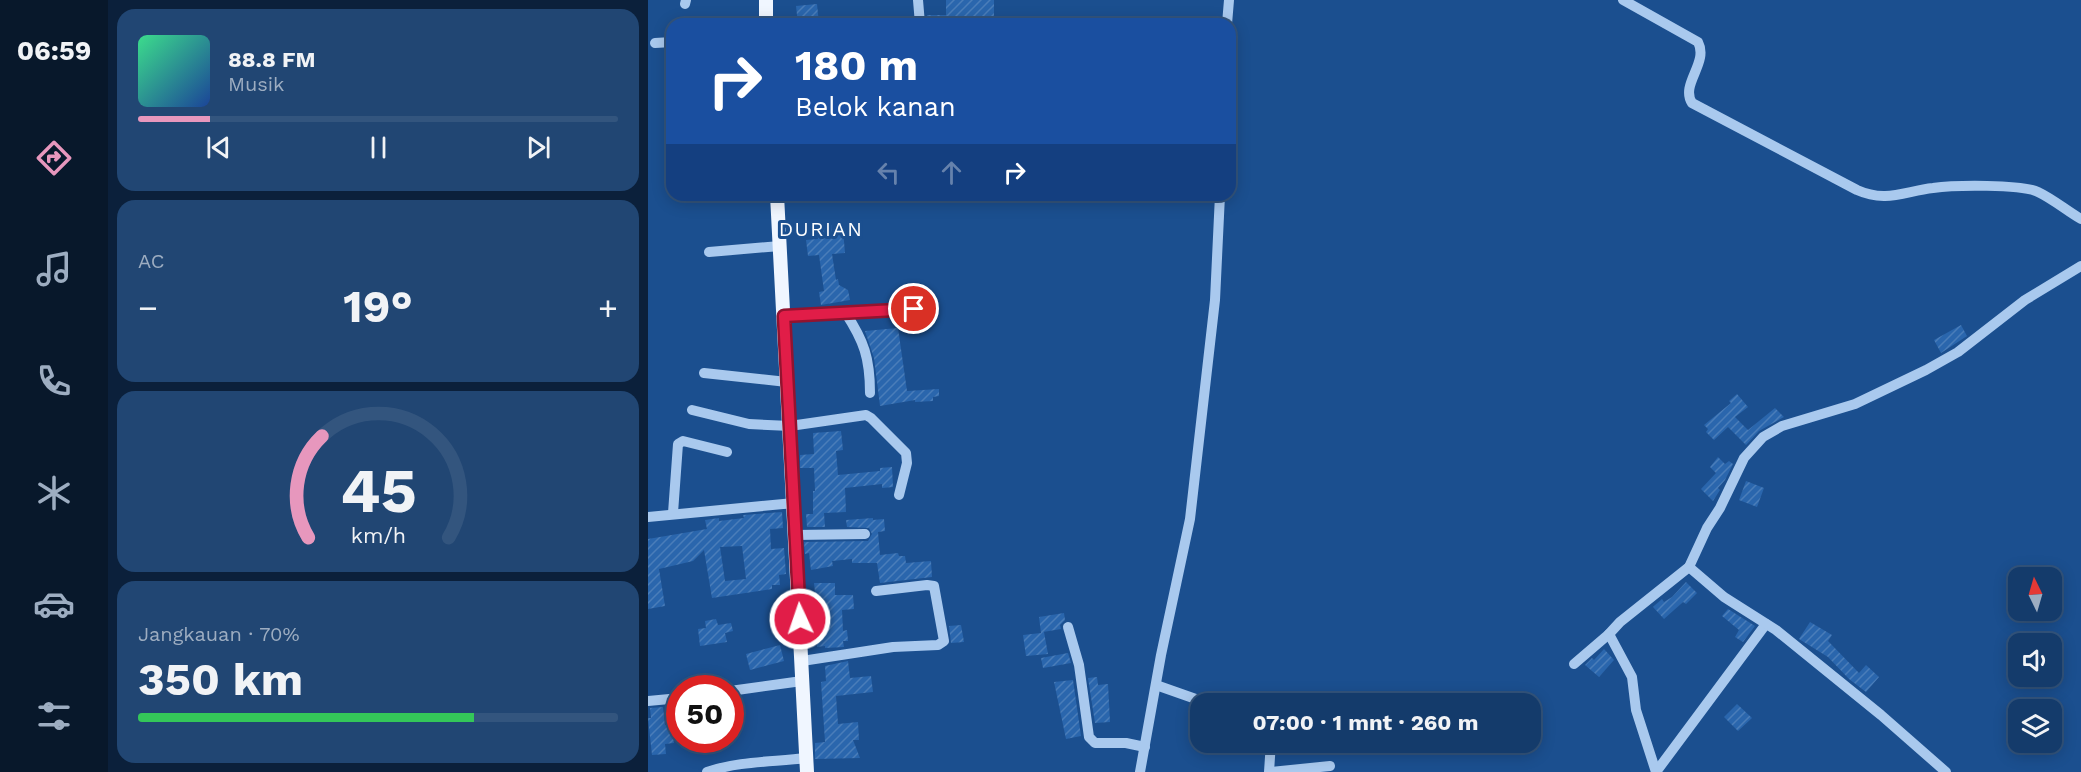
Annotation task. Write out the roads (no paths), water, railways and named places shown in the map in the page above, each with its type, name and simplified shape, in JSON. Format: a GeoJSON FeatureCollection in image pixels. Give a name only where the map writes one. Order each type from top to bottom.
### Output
{"type":"FeatureCollection","features":[{"type":"Feature","properties":{"kind":"main road"},"geometry":{"type":"LineString","coordinates":[[766,0],[766,18]]}},
{"type":"Feature","properties":{"kind":"main road"},"geometry":{"type":"LineString","coordinates":[[777,201],[806,765]]}},
{"type":"Feature","properties":{"kind":"street"},"geometry":{"type":"LineString","coordinates":[[918,0],[920,18]]}},
{"type":"Feature","properties":{"kind":"street"},"geometry":{"type":"LineString","coordinates":[[1227,18],[1228,0]]}},
{"type":"Feature","properties":{"kind":"street"},"geometry":{"type":"LineString","coordinates":[[1623,0],[1698,42],[1700,58],[1688,92],[1692,103],[1857,190],[1868,195],[1894,196],[1933,188],[2016,186],[2037,192],[2081,219]]}},
{"type":"Feature","properties":{"kind":"street"},"geometry":{"type":"LineString","coordinates":[[655,43],[666,42]]}},
{"type":"Feature","properties":{"kind":"street"},"geometry":{"type":"LineString","coordinates":[[1140,772],[1190,519],[1215,300],[1220,201]]}},
{"type":"Feature","properties":{"kind":"street"},"geometry":{"type":"LineString","coordinates":[[709,252],[780,246]]}},
{"type":"Feature","properties":{"kind":"street"},"geometry":{"type":"LineString","coordinates":[[1574,664],[1620,622],[1689,567],[1744,458],[1763,437],[1782,426],[1855,404],[1926,370],[1958,352],[2025,300],[2081,266]]}},
{"type":"Feature","properties":{"kind":"street"},"geometry":{"type":"LineString","coordinates":[[784,316],[914,309]]}},
{"type":"Feature","properties":{"kind":"street"},"geometry":{"type":"LineString","coordinates":[[845,312],[858,332],[867,356],[870,393]]}},
{"type":"Feature","properties":{"kind":"street"},"geometry":{"type":"LineString","coordinates":[[704,373],[787,382]]}},
{"type":"Feature","properties":{"kind":"street"},"geometry":{"type":"LineString","coordinates":[[692,410],[749,424],[790,426],[859,415],[871,418],[906,453],[907,463],[899,495]]}},
{"type":"Feature","properties":{"kind":"street"},"geometry":{"type":"LineString","coordinates":[[673,513],[678,444],[683,441],[727,452]]}},
{"type":"Feature","properties":{"kind":"street"},"geometry":{"type":"LineString","coordinates":[[648,517],[794,503]]}},
{"type":"Feature","properties":{"kind":"street"},"geometry":{"type":"LineString","coordinates":[[795,535],[865,534]]}},
{"type":"Feature","properties":{"kind":"street"},"geometry":{"type":"LineString","coordinates":[[1689,567],[1724,597],[1766,624],[1881,715],[1946,772]]}},
{"type":"Feature","properties":{"kind":"street"},"geometry":{"type":"LineString","coordinates":[[802,661],[942,643],[944,639],[934,586],[876,591]]}},
{"type":"Feature","properties":{"kind":"street"},"geometry":{"type":"LineString","coordinates":[[1609,634],[1632,677],[1636,710],[1656,772],[1766,624]]}},
{"type":"Feature","properties":{"kind":"street"},"geometry":{"type":"LineString","coordinates":[[1068,627],[1078,665],[1089,737],[1095,743],[1126,743],[1145,747]]}},
{"type":"Feature","properties":{"kind":"street"},"geometry":{"type":"LineString","coordinates":[[744,688],[802,681]]}},
{"type":"Feature","properties":{"kind":"street"},"geometry":{"type":"LineString","coordinates":[[1156,685],[1190,697]]}},
{"type":"Feature","properties":{"kind":"street"},"geometry":{"type":"LineString","coordinates":[[648,701],[666,699]]}},
{"type":"Feature","properties":{"kind":"street"},"geometry":{"type":"LineString","coordinates":[[1271,753],[1270,772],[1330,766]]}},
{"type":"Feature","properties":{"kind":"street"},"geometry":{"type":"LineString","coordinates":[[707,772],[719,768],[806,765]]}},
{"type":"Feature","properties":{"kind":"district","name":"DURIAN"},"geometry":{"type":"Point","coordinates":[821,229]}}]}
